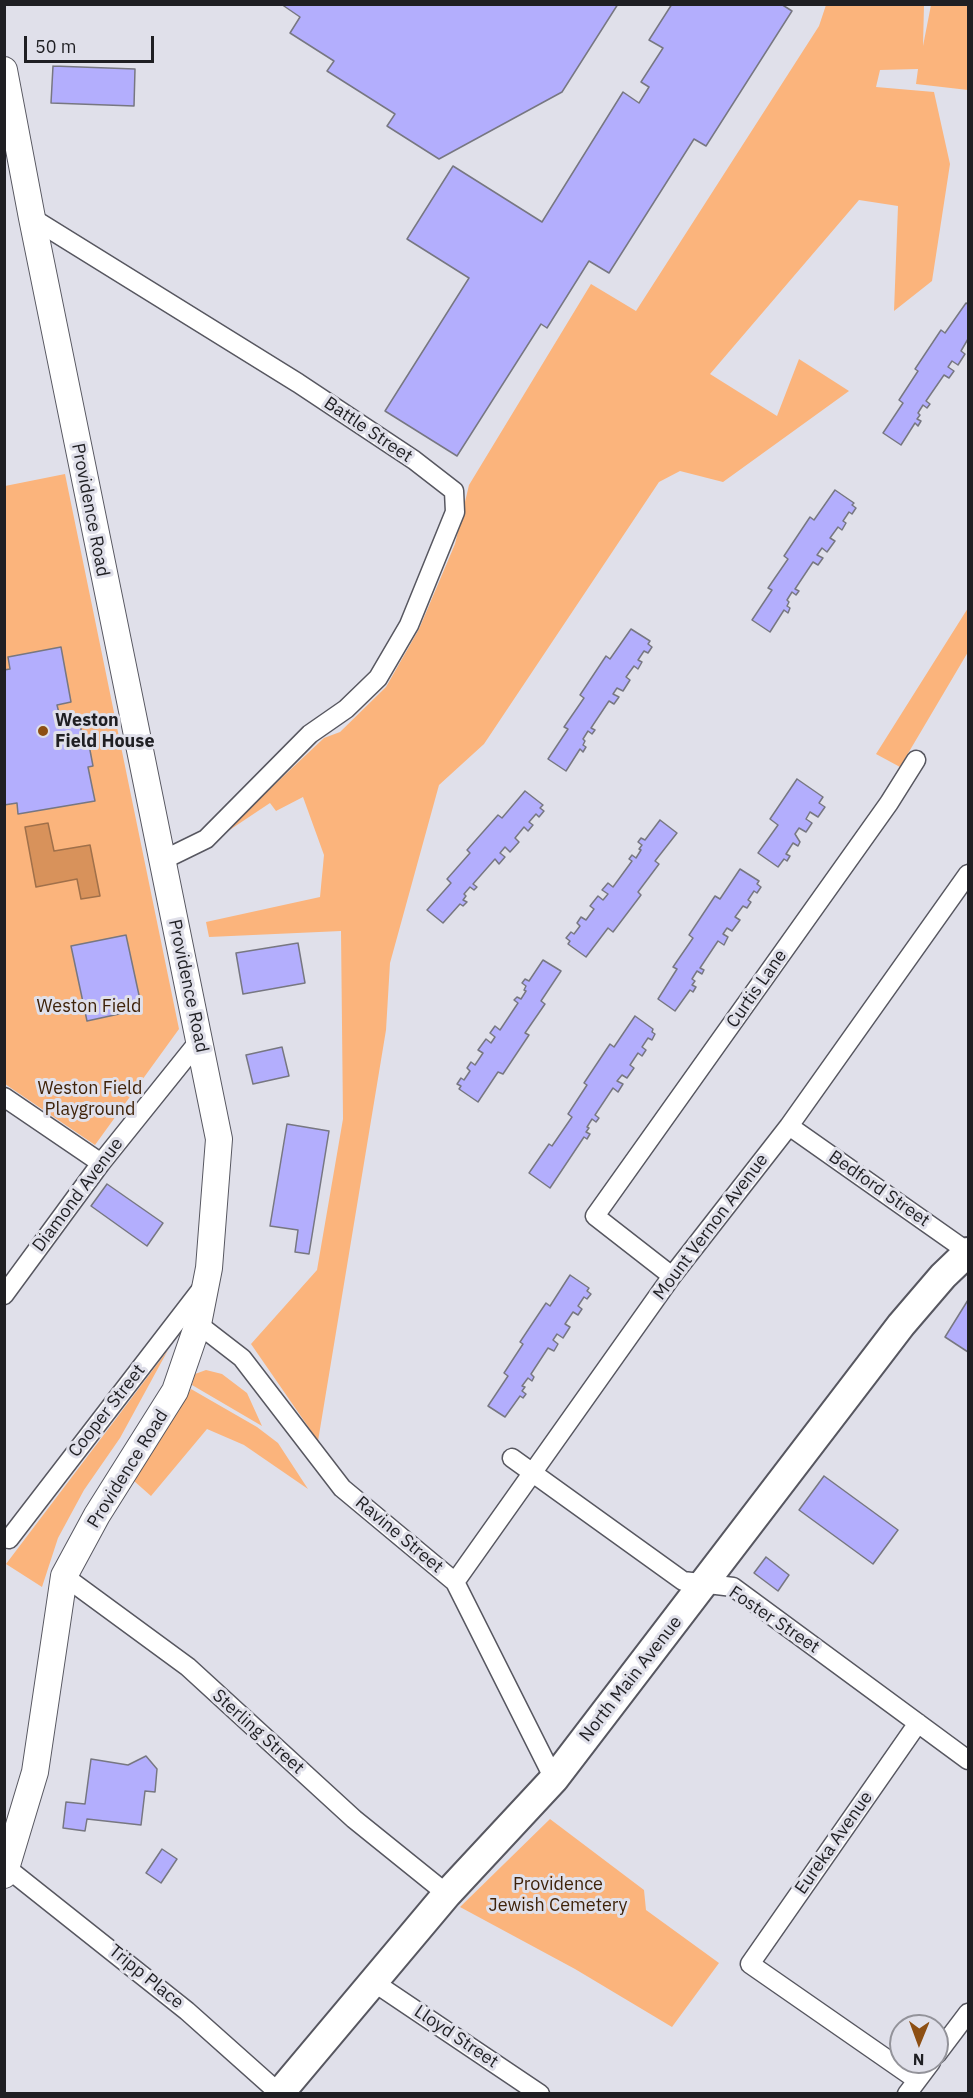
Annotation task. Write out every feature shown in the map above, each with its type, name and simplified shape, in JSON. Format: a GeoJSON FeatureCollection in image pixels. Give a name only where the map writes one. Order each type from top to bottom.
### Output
{"type":"FeatureCollection","features":[{"type":"Feature","properties":{"kind":"main road","name":"Providence Road"},"geometry":{"type":"LineString","coordinates":[[4,70],[161,861],[219,1139],[206,1284],[198,1324],[175,1391],[153,1430],[97,1515],[64,1576],[35,1772],[6,1871]]}},
{"type":"Feature","properties":{"kind":"main road","name":"North Main Avenue"},"geometry":{"type":"LineString","coordinates":[[279,2093],[447,1894],[554,1779],[901,1325],[921,1300],[968,1252]]}},
{"type":"Feature","properties":{"kind":"street","name":"Battle Street"},"geometry":{"type":"LineString","coordinates":[[32,218],[298,383],[414,460],[454,491],[455,512],[409,625],[378,678],[346,709],[310,734],[206,838],[161,861]]}},
{"type":"Feature","properties":{"kind":"street","name":"Curtis Lane"},"geometry":{"type":"LineString","coordinates":[[672,1276],[595,1216],[889,803],[916,760]]}},
{"type":"Feature","properties":{"kind":"street","name":"Mount Vernon Avenue"},"geometry":{"type":"LineString","coordinates":[[455,1582],[672,1276],[789,1126],[969,874]]}},
{"type":"Feature","properties":{"kind":"street","name":"Diamond Avenue"},"geometry":{"type":"LineString","coordinates":[[4,1294],[101,1163],[199,1041]]}},
{"type":"Feature","properties":{"kind":"street"},"geometry":{"type":"LineString","coordinates":[[4,1097],[101,1163]]}},
{"type":"Feature","properties":{"kind":"street","name":"Bedford Street"},"geometry":{"type":"LineString","coordinates":[[789,1126],[968,1252]]}},
{"type":"Feature","properties":{"kind":"street","name":"Cooper Street"},"geometry":{"type":"LineString","coordinates":[[9,1539],[206,1284]]}},
{"type":"Feature","properties":{"kind":"street","name":"Ravine Street"},"geometry":{"type":"LineString","coordinates":[[198,1324],[242,1358],[342,1488],[455,1582],[554,1779]]}},
{"type":"Feature","properties":{"kind":"street","name":"Foster Street"},"geometry":{"type":"LineString","coordinates":[[512,1458],[683,1581],[733,1587],[969,1760]]}},
{"type":"Feature","properties":{"kind":"street","name":"Sterling Street"},"geometry":{"type":"LineString","coordinates":[[64,1576],[188,1667],[354,1820],[447,1894]]}},
{"type":"Feature","properties":{"kind":"street","name":"Eureka Avenue"},"geometry":{"type":"LineString","coordinates":[[912,2087],[750,1964],[918,1723]]}},
{"type":"Feature","properties":{"kind":"street","name":"Tripp Place"},"geometry":{"type":"LineString","coordinates":[[6,1871],[188,2011],[279,2093]]}},
{"type":"Feature","properties":{"kind":"street","name":"Lloyd Street"},"geometry":{"type":"LineString","coordinates":[[372,1981],[540,2094]]}},
{"type":"Feature","properties":{"kind":"street"},"geometry":{"type":"LineString","coordinates":[[949,2039],[969,2013]]}},
{"type":"Feature","properties":{"kind":"street"},"geometry":{"type":"LineString","coordinates":[[912,2087],[922,2074]]}},
{"type":"Feature","properties":{"kind":"green space"},"geometry":{"type":"Polygon","coordinates":[[[826,5],[924,5],[923,46],[931,5],[968,5],[968,90],[916,84],[918,69],[880,70],[876,87],[934,92],[950,164],[932,281],[894,311],[898,206],[859,200],[710,374],[777,416],[799,359],[849,391],[723,482],[680,471],[659,482],[484,744],[439,785],[390,963],[386,1030],[318,1441],[251,1344],[317,1270],[343,1119],[341,931],[209,937],[206,922],[320,897],[324,855],[303,797],[276,811],[270,803],[219,837],[324,738],[340,732],[386,687],[419,629],[455,544],[469,485],[591,284],[636,311],[819,26],[826,5]]]}},
{"type":"Feature","properties":{"kind":"green space","name":"Weston Field"},"geometry":{"type":"Polygon","coordinates":[[[65,474],[179,1029],[95,1145],[5,1084],[5,486],[65,474]]]}},
{"type":"Feature","properties":{"kind":"green space"},"geometry":{"type":"Polygon","coordinates":[[[968,608],[968,652],[900,767],[876,754],[968,608]]]}},
{"type":"Feature","properties":{"kind":"green space"},"geometry":{"type":"Polygon","coordinates":[[[168,1350],[120,1438],[84,1490],[58,1538],[42,1587],[6,1564],[168,1350]]]}},
{"type":"Feature","properties":{"kind":"green space"},"geometry":{"type":"Polygon","coordinates":[[[206,1370],[222,1374],[247,1393],[262,1426],[192,1385],[195,1374],[206,1370]]]}},
{"type":"Feature","properties":{"kind":"green space"},"geometry":{"type":"Polygon","coordinates":[[[191,1389],[257,1427],[278,1443],[308,1489],[244,1445],[207,1429],[151,1496],[134,1481],[191,1389]]]}},
{"type":"Feature","properties":{"kind":"green space","name":"Providence Jewish Cemetery"},"geometry":{"type":"Polygon","coordinates":[[[550,1819],[644,1890],[646,1910],[719,1963],[672,2027],[575,1969],[460,1907],[550,1819]]]}},
{"type":"Feature","properties":{"kind":"shaded area"},"geometry":{"type":"Polygon","coordinates":[[[48,823],[54,851],[90,845],[100,896],[81,899],[77,879],[36,887],[25,827],[48,823]]]}},
{"type":"Feature","properties":{"kind":"building"},"geometry":{"type":"Polygon","coordinates":[[[281,4],[618,4],[562,92],[439,159],[387,126],[395,114],[327,71],[334,61],[290,33],[300,17],[281,4]]]}},
{"type":"Feature","properties":{"kind":"building"},"geometry":{"type":"Polygon","coordinates":[[[672,4],[781,4],[792,11],[706,146],[694,139],[609,273],[589,261],[547,328],[541,324],[457,456],[385,411],[469,278],[407,239],[453,166],[542,222],[623,92],[639,103],[649,87],[641,82],[663,48],[649,40],[672,4]]]}},
{"type":"Feature","properties":{"kind":"building"},"geometry":{"type":"Polygon","coordinates":[[[53,66],[135,69],[134,106],[51,103],[53,66]]]}},
{"type":"Feature","properties":{"kind":"building"},"geometry":{"type":"Polygon","coordinates":[[[966,303],[968,304],[968,339],[961,351],[965,354],[958,365],[952,361],[948,367],[954,371],[949,378],[944,375],[926,401],[930,404],[927,408],[923,405],[918,413],[920,415],[917,419],[921,421],[918,426],[915,423],[901,445],[883,433],[903,403],[899,400],[918,371],[915,369],[941,330],[945,333],[966,303]]]}},
{"type":"Feature","properties":{"kind":"building"},"geometry":{"type":"Polygon","coordinates":[[[835,490],[854,503],[852,505],[856,508],[852,514],[849,512],[843,521],[846,523],[842,530],[838,527],[830,538],[835,541],[827,552],[822,548],[817,555],[823,558],[818,565],[813,562],[795,589],[799,591],[796,595],[792,592],[787,600],[789,602],[787,606],[790,608],[788,613],[784,610],[770,632],[752,620],[772,590],[768,588],[788,559],[784,556],[810,517],[814,520],[835,490]]]}},
{"type":"Feature","properties":{"kind":"building"},"geometry":{"type":"Polygon","coordinates":[[[631,629],[650,641],[648,644],[652,647],[648,653],[644,651],[638,660],[642,662],[638,669],[634,666],[626,677],[630,680],[623,691],[617,688],[613,694],[619,697],[614,704],[609,701],[591,728],[595,730],[592,734],[588,731],[583,739],[585,741],[583,745],[586,747],[583,752],[580,749],[566,771],[548,759],[568,729],[564,727],[584,698],[580,695],[606,656],[610,659],[631,629]]]}},
{"type":"Feature","properties":{"kind":"building","name":"Weston Field House"},"geometry":{"type":"Polygon","coordinates":[[[61,647],[71,702],[57,705],[60,717],[78,714],[84,745],[89,745],[93,766],[88,767],[95,801],[18,814],[17,803],[4,805],[4,670],[10,669],[8,657],[61,647]]]}},
{"type":"Feature","properties":{"kind":"building"},"geometry":{"type":"Polygon","coordinates":[[[797,779],[823,797],[819,803],[825,807],[818,817],[810,812],[806,819],[812,823],[806,832],[799,828],[795,834],[800,842],[798,846],[793,843],[786,854],[790,856],[787,861],[784,859],[778,867],[758,853],[778,825],[770,819],[797,779]]]}},
{"type":"Feature","properties":{"kind":"building"},"geometry":{"type":"Polygon","coordinates":[[[525,791],[543,805],[540,808],[544,811],[539,817],[536,814],[529,822],[533,825],[528,831],[524,827],[515,838],[519,842],[510,852],[505,847],[500,853],[505,857],[499,864],[495,859],[473,884],[477,887],[474,890],[470,887],[464,894],[466,896],[463,900],[467,902],[463,906],[460,904],[443,923],[427,910],[451,883],[447,879],[470,853],[467,850],[498,815],[502,818],[525,791]]]}},
{"type":"Feature","properties":{"kind":"building"},"geometry":{"type":"Polygon","coordinates":[[[660,820],[677,833],[655,861],[659,864],[638,892],[641,895],[613,932],[608,928],[586,957],[568,944],[570,941],[566,938],[571,932],[574,934],[580,926],[577,923],[581,917],[586,920],[594,909],[590,906],[598,896],[603,900],[608,894],[602,890],[608,883],[613,887],[632,861],[629,859],[632,855],[636,858],[641,850],[639,849],[642,845],[638,842],[641,838],[645,840],[660,820]]]}},
{"type":"Feature","properties":{"kind":"building"},"geometry":{"type":"Polygon","coordinates":[[[740,869],[759,881],[757,884],[761,887],[757,893],[754,891],[748,900],[751,902],[747,908],[743,906],[735,917],[740,920],[732,931],[727,928],[723,934],[728,937],[724,945],[718,941],[700,968],[704,970],[702,974],[697,971],[692,979],[695,981],[692,985],[696,987],[693,992],[690,990],[675,1011],[658,999],[677,969],[673,967],[693,938],[689,935],[715,896],[720,899],[740,869]]]}},
{"type":"Feature","properties":{"kind":"building"},"geometry":{"type":"Polygon","coordinates":[[[126,935],[142,1009],[87,1021],[71,946],[126,935]]]}},
{"type":"Feature","properties":{"kind":"building"},"geometry":{"type":"Polygon","coordinates":[[[298,943],[305,983],[243,994],[236,953],[298,943]]]}},
{"type":"Feature","properties":{"kind":"building"},"geometry":{"type":"Polygon","coordinates":[[[543,960],[561,971],[541,1001],[545,1004],[525,1033],[529,1035],[503,1074],[498,1072],[478,1102],[459,1089],[461,1086],[457,1084],[461,1078],[464,1080],[470,1071],[467,1068],[471,1062],[475,1065],[483,1053],[478,1050],[486,1039],[491,1043],[495,1037],[490,1033],[495,1026],[500,1030],[518,1003],[514,1000],[517,997],[521,999],[526,991],[524,990],[526,986],[522,983],[525,979],[529,981],[543,960]]]}},
{"type":"Feature","properties":{"kind":"building"},"geometry":{"type":"Polygon","coordinates":[[[635,1016],[653,1029],[652,1032],[655,1034],[652,1040],[648,1038],[642,1047],[646,1050],[642,1056],[638,1053],[630,1065],[634,1068],[627,1078],[622,1075],[617,1081],[623,1084],[618,1092],[613,1088],[595,1115],[599,1118],[596,1122],[592,1119],[587,1127],[589,1128],[586,1132],[590,1134],[587,1139],[584,1137],[550,1188],[529,1173],[572,1117],[568,1114],[587,1085],[584,1083],[610,1044],[614,1047],[635,1016]]]}},
{"type":"Feature","properties":{"kind":"building"},"geometry":{"type":"Polygon","coordinates":[[[282,1047],[289,1076],[253,1084],[246,1055],[282,1047]]]}},
{"type":"Feature","properties":{"kind":"building"},"geometry":{"type":"Polygon","coordinates":[[[287,1124],[329,1131],[309,1254],[295,1252],[298,1230],[270,1226],[287,1124]]]}},
{"type":"Feature","properties":{"kind":"building"},"geometry":{"type":"Polygon","coordinates":[[[107,1184],[163,1223],[147,1246],[91,1206],[107,1184]]]}},
{"type":"Feature","properties":{"kind":"building"},"geometry":{"type":"Polygon","coordinates":[[[570,1275],[589,1288],[587,1291],[591,1294],[587,1299],[584,1297],[578,1306],[582,1309],[578,1315],[573,1312],[565,1324],[570,1327],[563,1338],[557,1334],[553,1340],[558,1344],[554,1351],[548,1348],[531,1374],[534,1377],[532,1381],[528,1378],[522,1386],[525,1387],[522,1391],[526,1394],[523,1398],[520,1396],[505,1417],[488,1406],[508,1376],[504,1373],[523,1344],[520,1342],[546,1303],[550,1306],[570,1275]]]}},
{"type":"Feature","properties":{"kind":"building"},"geometry":{"type":"Polygon","coordinates":[[[968,1300],[968,1352],[945,1337],[968,1300]]]}},
{"type":"Feature","properties":{"kind":"building"},"geometry":{"type":"Polygon","coordinates":[[[824,1476],[898,1530],[873,1564],[799,1510],[824,1476]]]}},
{"type":"Feature","properties":{"kind":"building"},"geometry":{"type":"Polygon","coordinates":[[[766,1557],[789,1575],[778,1591],[754,1573],[766,1557]]]}},
{"type":"Feature","properties":{"kind":"building"},"geometry":{"type":"Polygon","coordinates":[[[146,1756],[157,1769],[155,1792],[145,1791],[141,1825],[87,1819],[85,1831],[63,1828],[66,1802],[85,1804],[91,1759],[128,1765],[146,1756]]]}},
{"type":"Feature","properties":{"kind":"building"},"geometry":{"type":"Polygon","coordinates":[[[162,1849],[177,1859],[161,1883],[146,1873],[162,1849]]]}},
{"type":"Feature","properties":{"kind":"place","name":"Weston Field House"},"geometry":{"type":"Point","coordinates":[43,731]}},
{"type":"Feature","properties":{"kind":"park label","name":"Weston Field Playground"},"geometry":{"type":"Point","coordinates":[90,1099]}}]}
